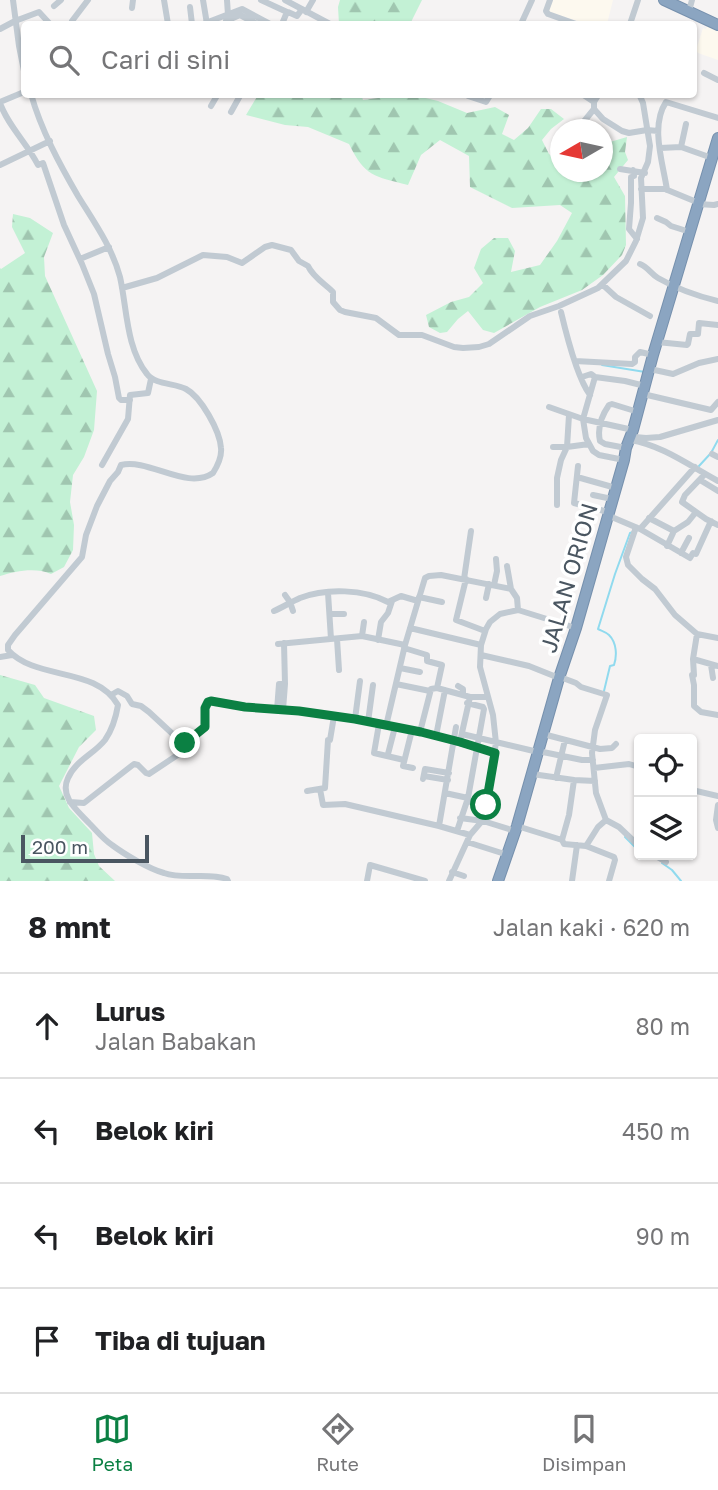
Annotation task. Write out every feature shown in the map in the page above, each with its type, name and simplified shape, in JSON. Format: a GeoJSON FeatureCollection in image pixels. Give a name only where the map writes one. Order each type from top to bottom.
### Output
{"type":"FeatureCollection","features":[{"type":"Feature","properties":{"kind":"highway"},"geometry":{"type":"LineString","coordinates":[[664,0],[718,25]]}},
{"type":"Feature","properties":{"kind":"highway","name":"JALAN ORION"},"geometry":{"type":"LineString","coordinates":[[500,880],[717,143]]}},
{"type":"Feature","properties":{"kind":"street"},"geometry":{"type":"LineString","coordinates":[[13,0],[21,54]]}},
{"type":"Feature","properties":{"kind":"street"},"geometry":{"type":"LineString","coordinates":[[54,6],[61,0]]}},
{"type":"Feature","properties":{"kind":"street"},"geometry":{"type":"LineString","coordinates":[[72,21],[88,0]]}},
{"type":"Feature","properties":{"kind":"street"},"geometry":{"type":"LineString","coordinates":[[164,0],[168,21]]}},
{"type":"Feature","properties":{"kind":"street"},"geometry":{"type":"LineString","coordinates":[[203,0],[205,21]]}},
{"type":"Feature","properties":{"kind":"street"},"geometry":{"type":"LineString","coordinates":[[227,0],[228,15]]}},
{"type":"Feature","properties":{"kind":"street"},"geometry":{"type":"LineString","coordinates":[[242,9],[244,0]]}},
{"type":"Feature","properties":{"kind":"street"},"geometry":{"type":"LineString","coordinates":[[261,0],[297,16],[313,0]]}},
{"type":"Feature","properties":{"kind":"street"},"geometry":{"type":"LineString","coordinates":[[285,0],[324,21]]}},
{"type":"Feature","properties":{"kind":"street"},"geometry":{"type":"LineString","coordinates":[[522,21],[533,0]]}},
{"type":"Feature","properties":{"kind":"street"},"geometry":{"type":"LineString","coordinates":[[551,0],[546,10],[548,14],[568,21]]}},
{"type":"Feature","properties":{"kind":"street"},"geometry":{"type":"LineString","coordinates":[[631,21],[638,0]]}},
{"type":"Feature","properties":{"kind":"street"},"geometry":{"type":"LineString","coordinates":[[689,11],[692,0]]}},
{"type":"Feature","properties":{"kind":"street"},"geometry":{"type":"LineString","coordinates":[[190,7],[192,21]]}},
{"type":"Feature","properties":{"kind":"street"},"geometry":{"type":"LineString","coordinates":[[213,21],[242,9]]}},
{"type":"Feature","properties":{"kind":"street"},"geometry":{"type":"LineString","coordinates":[[242,9],[264,21]]}},
{"type":"Feature","properties":{"kind":"street"},"geometry":{"type":"LineString","coordinates":[[0,29],[39,12],[47,21]]}},
{"type":"Feature","properties":{"kind":"street"},"geometry":{"type":"LineString","coordinates":[[284,21],[288,12]]}},
{"type":"Feature","properties":{"kind":"street"},"geometry":{"type":"LineString","coordinates":[[226,21],[240,16],[251,21]]}},
{"type":"Feature","properties":{"kind":"street"},"geometry":{"type":"LineString","coordinates":[[704,73],[718,80]]}},
{"type":"Feature","properties":{"kind":"street"},"geometry":{"type":"LineString","coordinates":[[21,93],[0,102],[7,119],[38,165],[43,163],[64,225],[93,294],[116,377],[119,398],[130,400]]}},
{"type":"Feature","properties":{"kind":"street"},"geometry":{"type":"LineString","coordinates":[[32,98],[65,172],[109,247],[117,266],[141,365],[151,379],[185,388],[199,400],[210,417],[220,442],[221,453],[216,469],[209,476],[194,478],[135,465],[121,466],[97,506],[86,535],[82,557],[7,647],[12,655],[32,665],[94,684],[111,695],[118,705],[105,739],[81,760],[69,775],[66,791],[75,809],[110,845],[162,873],[196,877],[217,876],[228,881]]}},
{"type":"Feature","properties":{"kind":"street"},"geometry":{"type":"LineString","coordinates":[[211,106],[216,98]]}},
{"type":"Feature","properties":{"kind":"street"},"geometry":{"type":"LineString","coordinates":[[231,113],[239,98]]}},
{"type":"Feature","properties":{"kind":"street"},"geometry":{"type":"LineString","coordinates":[[586,98],[603,118],[622,131],[658,131]]}},
{"type":"Feature","properties":{"kind":"street"},"geometry":{"type":"LineString","coordinates":[[585,119],[597,98]]}},
{"type":"Feature","properties":{"kind":"street"},"geometry":{"type":"LineString","coordinates":[[122,288],[152,280],[200,255],[227,257],[242,263],[265,247],[276,246],[291,250],[299,261],[309,266],[312,273],[333,292],[333,302],[341,310],[376,318],[399,335],[422,335],[463,348],[489,344],[530,316],[559,306],[603,285],[626,261],[637,239],[643,218],[642,178],[650,151],[641,98]]}},
{"type":"Feature","properties":{"kind":"street"},"geometry":{"type":"LineString","coordinates":[[667,190],[658,131],[661,111],[666,102],[718,118]]}},
{"type":"Feature","properties":{"kind":"street"},"geometry":{"type":"LineString","coordinates":[[681,148],[686,124]]}},
{"type":"Feature","properties":{"kind":"street"},"geometry":{"type":"LineString","coordinates":[[0,165],[50,141]]}},
{"type":"Feature","properties":{"kind":"street"},"geometry":{"type":"LineString","coordinates":[[660,148],[681,148],[712,158]]}},
{"type":"Feature","properties":{"kind":"street"},"geometry":{"type":"LineString","coordinates":[[620,169],[645,173]]}},
{"type":"Feature","properties":{"kind":"street"},"geometry":{"type":"LineString","coordinates":[[633,170],[629,229],[637,239]]}},
{"type":"Feature","properties":{"kind":"street"},"geometry":{"type":"LineString","coordinates":[[641,189],[667,190],[699,204],[718,204]]}},
{"type":"Feature","properties":{"kind":"street"},"geometry":{"type":"LineString","coordinates":[[657,218],[690,232]]}},
{"type":"Feature","properties":{"kind":"street"},"geometry":{"type":"LineString","coordinates":[[80,259],[109,247]]}},
{"type":"Feature","properties":{"kind":"street"},"geometry":{"type":"LineString","coordinates":[[640,264],[655,277],[699,297],[718,301]]}},
{"type":"Feature","properties":{"kind":"street"},"geometry":{"type":"LineString","coordinates":[[603,285],[616,297],[650,316]]}},
{"type":"Feature","properties":{"kind":"street"},"geometry":{"type":"LineString","coordinates":[[561,312],[590,395]]}},
{"type":"Feature","properties":{"kind":"street"},"geometry":{"type":"LineString","coordinates":[[657,342],[687,345],[690,334],[698,334],[699,323],[718,324]]}},
{"type":"Feature","properties":{"kind":"street"},"geometry":{"type":"LineString","coordinates":[[577,364],[631,364],[640,352],[653,355]]}},
{"type":"Feature","properties":{"kind":"street"},"geometry":{"type":"LineString","coordinates":[[650,370],[677,373],[699,363],[718,359]]}},
{"type":"Feature","properties":{"kind":"street"},"geometry":{"type":"LineString","coordinates":[[582,377],[589,374],[625,381],[644,390],[704,409],[711,410],[718,402]]}},
{"type":"Feature","properties":{"kind":"street"},"geometry":{"type":"LineString","coordinates":[[595,377],[583,419],[589,444],[593,451],[603,456],[624,460]]}},
{"type":"Feature","properties":{"kind":"street"},"geometry":{"type":"LineString","coordinates":[[102,465],[128,419],[131,394],[148,393],[151,379]]}},
{"type":"Feature","properties":{"kind":"street"},"geometry":{"type":"LineString","coordinates":[[638,412],[610,405],[601,423],[600,441],[605,444],[637,437],[651,438],[717,423]]}},
{"type":"Feature","properties":{"kind":"street"},"geometry":{"type":"LineString","coordinates":[[549,407],[601,423],[718,481]]}},
{"type":"Feature","properties":{"kind":"street"},"geometry":{"type":"LineString","coordinates":[[556,505],[558,468],[566,447],[569,415]]}},
{"type":"Feature","properties":{"kind":"street"},"geometry":{"type":"LineString","coordinates":[[553,447],[589,444]]}},
{"type":"Feature","properties":{"kind":"street"},"geometry":{"type":"LineString","coordinates":[[603,456],[605,444]]}},
{"type":"Feature","properties":{"kind":"street"},"geometry":{"type":"LineString","coordinates":[[579,466],[574,503],[608,514],[690,558],[693,553],[696,555],[715,523],[682,502],[685,495],[705,474]]}},
{"type":"Feature","properties":{"kind":"street"},"geometry":{"type":"LineString","coordinates":[[696,468],[638,530],[626,557],[628,565],[655,589],[678,618],[697,634],[718,638]]}},
{"type":"Feature","properties":{"kind":"street"},"geometry":{"type":"LineString","coordinates":[[577,477],[616,488]]}},
{"type":"Feature","properties":{"kind":"street"},"geometry":{"type":"LineString","coordinates":[[699,480],[718,491]]}},
{"type":"Feature","properties":{"kind":"street"},"geometry":{"type":"LineString","coordinates":[[593,495],[612,499]]}},
{"type":"Feature","properties":{"kind":"street"},"geometry":{"type":"LineString","coordinates":[[667,546],[674,531],[688,522],[696,512]]}},
{"type":"Feature","properties":{"kind":"street"},"geometry":{"type":"LineString","coordinates":[[651,519],[674,531]]}},
{"type":"Feature","properties":{"kind":"street"},"geometry":{"type":"LineString","coordinates":[[471,531],[456,620],[485,631]]}},
{"type":"Feature","properties":{"kind":"street"},"geometry":{"type":"LineString","coordinates":[[681,553],[689,538]]}},
{"type":"Feature","properties":{"kind":"street"},"geometry":{"type":"LineString","coordinates":[[486,598],[496,571],[496,559]]}},
{"type":"Feature","properties":{"kind":"street"},"geometry":{"type":"LineString","coordinates":[[507,566],[518,610]]}},
{"type":"Feature","properties":{"kind":"street"},"geometry":{"type":"LineString","coordinates":[[404,760],[374,753],[426,577],[441,575],[511,589]]}},
{"type":"Feature","properties":{"kind":"street"},"geometry":{"type":"LineString","coordinates":[[274,611],[308,596],[328,593],[359,592],[376,595],[388,601],[401,596],[442,602]]}},
{"type":"Feature","properties":{"kind":"street"},"geometry":{"type":"LineString","coordinates":[[328,593],[339,670]]}},
{"type":"Feature","properties":{"kind":"street"},"geometry":{"type":"LineString","coordinates":[[285,595],[293,611]]}},
{"type":"Feature","properties":{"kind":"street"},"geometry":{"type":"LineString","coordinates":[[378,640],[381,622],[392,601]]}},
{"type":"Feature","properties":{"kind":"street"},"geometry":{"type":"LineString","coordinates":[[449,881],[468,840],[484,822],[495,753],[493,715],[480,667],[485,631],[497,616],[518,610],[576,628]]}},
{"type":"Feature","properties":{"kind":"street"},"geometry":{"type":"LineString","coordinates":[[330,614],[344,614]]}},
{"type":"Feature","properties":{"kind":"street"},"geometry":{"type":"LineString","coordinates":[[362,636],[364,622]]}},
{"type":"Feature","properties":{"kind":"street"},"geometry":{"type":"LineString","coordinates":[[410,628],[452,642],[481,645]]}},
{"type":"Feature","properties":{"kind":"street"},"geometry":{"type":"LineString","coordinates":[[309,633],[311,641]]}},
{"type":"Feature","properties":{"kind":"street"},"geometry":{"type":"LineString","coordinates":[[697,634],[692,675],[694,706],[701,712],[718,715]]}},
{"type":"Feature","properties":{"kind":"street"},"geometry":{"type":"LineString","coordinates":[[280,710],[279,684],[285,684],[281,644],[362,636],[428,655],[427,661],[442,665],[437,690],[421,732]]}},
{"type":"Feature","properties":{"kind":"street"},"geometry":{"type":"LineString","coordinates":[[0,657],[12,655]]}},
{"type":"Feature","properties":{"kind":"street"},"geometry":{"type":"LineString","coordinates":[[481,655],[529,666],[607,695],[591,747],[594,781],[605,821],[619,827],[634,841]]}},
{"type":"Feature","properties":{"kind":"street"},"geometry":{"type":"LineString","coordinates":[[693,659],[715,666],[713,678]]}},
{"type":"Feature","properties":{"kind":"street"},"geometry":{"type":"LineString","coordinates":[[400,668],[418,672],[412,688]]}},
{"type":"Feature","properties":{"kind":"street"},"geometry":{"type":"LineString","coordinates":[[355,719],[360,681]]}},
{"type":"Feature","properties":{"kind":"street"},"geometry":{"type":"LineString","coordinates":[[396,684],[467,698],[484,708],[468,799],[457,831]]}},
{"type":"Feature","properties":{"kind":"street"},"geometry":{"type":"LineString","coordinates":[[368,722],[373,685]]}},
{"type":"Feature","properties":{"kind":"street"},"geometry":{"type":"LineString","coordinates":[[457,741],[462,734],[467,698],[463,689],[458,686]]}},
{"type":"Feature","properties":{"kind":"street"},"geometry":{"type":"LineString","coordinates":[[436,736],[437,690]]}},
{"type":"Feature","properties":{"kind":"street"},"geometry":{"type":"LineString","coordinates":[[111,695],[118,691],[127,696],[132,704],[141,706],[185,743]]}},
{"type":"Feature","properties":{"kind":"street"},"geometry":{"type":"LineString","coordinates":[[467,698],[487,697]]}},
{"type":"Feature","properties":{"kind":"street"},"geometry":{"type":"LineString","coordinates":[[70,802],[84,803],[134,764],[149,774],[182,752],[185,743],[205,727],[205,708],[208,702],[355,719],[421,732],[495,753]]}},
{"type":"Feature","properties":{"kind":"street"},"geometry":{"type":"LineString","coordinates":[[307,791],[325,788],[326,754],[334,716]]}},
{"type":"Feature","properties":{"kind":"street"},"geometry":{"type":"LineString","coordinates":[[388,754],[395,727]]}},
{"type":"Feature","properties":{"kind":"street"},"geometry":{"type":"LineString","coordinates":[[439,826],[457,741],[456,727]]}},
{"type":"Feature","properties":{"kind":"street"},"geometry":{"type":"LineString","coordinates":[[412,730],[403,766],[413,768]]}},
{"type":"Feature","properties":{"kind":"street"},"geometry":{"type":"LineString","coordinates":[[462,734],[592,762],[634,765]]}},
{"type":"Feature","properties":{"kind":"street"},"geometry":{"type":"LineString","coordinates":[[543,734],[591,747],[606,749],[616,744]]}},
{"type":"Feature","properties":{"kind":"street"},"geometry":{"type":"LineString","coordinates":[[556,778],[565,740]]}},
{"type":"Feature","properties":{"kind":"street"},"geometry":{"type":"LineString","coordinates":[[423,778],[425,769],[448,776]]}},
{"type":"Feature","properties":{"kind":"street"},"geometry":{"type":"LineString","coordinates":[[532,774],[594,781]]}},
{"type":"Feature","properties":{"kind":"street"},"geometry":{"type":"LineString","coordinates":[[574,780],[562,839],[564,844],[586,846],[614,857],[610,881]]}},
{"type":"Feature","properties":{"kind":"street"},"geometry":{"type":"LineString","coordinates":[[320,789],[323,805],[345,804],[439,826],[457,831],[468,840],[508,855]]}},
{"type":"Feature","properties":{"kind":"street"},"geometry":{"type":"LineString","coordinates":[[697,791],[718,796]]}},
{"type":"Feature","properties":{"kind":"street"},"geometry":{"type":"LineString","coordinates":[[445,793],[486,805]]}},
{"type":"Feature","properties":{"kind":"street"},"geometry":{"type":"LineString","coordinates":[[718,805],[718,828]]}},
{"type":"Feature","properties":{"kind":"street"},"geometry":{"type":"LineString","coordinates":[[460,818],[562,839]]}},
{"type":"Feature","properties":{"kind":"street"},"geometry":{"type":"LineString","coordinates":[[586,846],[605,821]]}},
{"type":"Feature","properties":{"kind":"street"},"geometry":{"type":"LineString","coordinates":[[572,881],[577,845]]}},
{"type":"Feature","properties":{"kind":"street"},"geometry":{"type":"LineString","coordinates":[[662,860],[666,862]]}},
{"type":"Feature","properties":{"kind":"street"},"geometry":{"type":"LineString","coordinates":[[367,881],[370,865],[425,881]]}},
{"type":"Feature","properties":{"kind":"street"},"geometry":{"type":"LineString","coordinates":[[453,872],[464,876]]}},
{"type":"Feature","properties":{"kind":"shaded area"},"geometry":{"type":"Polygon","coordinates":[[[550,0],[613,0],[608,21],[578,21],[545,11],[550,0]]]}},
{"type":"Feature","properties":{"kind":"shaded area"},"geometry":{"type":"Polygon","coordinates":[[[708,22],[718,27],[718,60],[697,52],[703,28],[706,29],[708,22]]]}},
{"type":"Feature","properties":{"kind":"green space"},"geometry":{"type":"Polygon","coordinates":[[[340,0],[422,0],[412,21],[339,21],[340,0]]]}},
{"type":"Feature","properties":{"kind":"green space"},"geometry":{"type":"Polygon","coordinates":[[[256,98],[426,98],[467,113],[495,107],[509,115],[502,134],[514,140],[528,128],[541,109],[551,109],[564,119],[550,119],[550,130],[542,140],[550,155],[550,182],[613,182],[613,141],[627,137],[625,152],[628,160],[614,177],[625,196],[626,245],[622,255],[603,275],[582,290],[540,307],[494,333],[483,330],[468,311],[447,332],[440,333],[429,327],[426,315],[451,302],[469,297],[483,283],[474,268],[481,249],[494,238],[508,238],[515,251],[511,272],[540,265],[572,213],[560,205],[512,208],[470,187],[469,156],[440,140],[421,155],[408,185],[372,174],[360,163],[349,144],[308,127],[285,125],[246,115],[256,98]]]}},
{"type":"Feature","properties":{"kind":"green space"},"geometry":{"type":"Polygon","coordinates":[[[13,214],[30,218],[53,233],[44,257],[45,276],[97,391],[94,430],[84,457],[73,475],[70,502],[74,525],[73,550],[64,567],[51,574],[32,570],[0,576],[0,268],[25,253],[12,227],[13,214]]]}},
{"type":"Feature","properties":{"kind":"green space"},"geometry":{"type":"Polygon","coordinates":[[[0,675],[35,685],[44,698],[94,716],[96,730],[79,747],[59,786],[69,808],[92,833],[94,854],[99,866],[115,881],[0,881],[0,675]]]}},
{"type":"Feature","properties":{"kind":"waterway"},"geometry":{"type":"LineString","coordinates":[[602,365],[645,372]]}},
{"type":"Feature","properties":{"kind":"waterway"},"geometry":{"type":"LineString","coordinates":[[699,466],[718,440]]}},
{"type":"Feature","properties":{"kind":"waterway"},"geometry":{"type":"LineString","coordinates":[[604,691],[610,666],[614,665],[616,650],[609,635],[598,629],[615,574],[630,533],[633,532]]}},
{"type":"Feature","properties":{"kind":"waterway"},"geometry":{"type":"LineString","coordinates":[[625,837],[634,846]]}},
{"type":"Feature","properties":{"kind":"waterway"},"geometry":{"type":"LineString","coordinates":[[662,863],[681,881]]}},
{"type":"Feature","properties":{"kind":"route"},"geometry":{"type":"LineString","coordinates":[[185,743],[205,727],[205,708],[211,701],[334,716],[421,732],[495,753],[486,805]]}}]}
